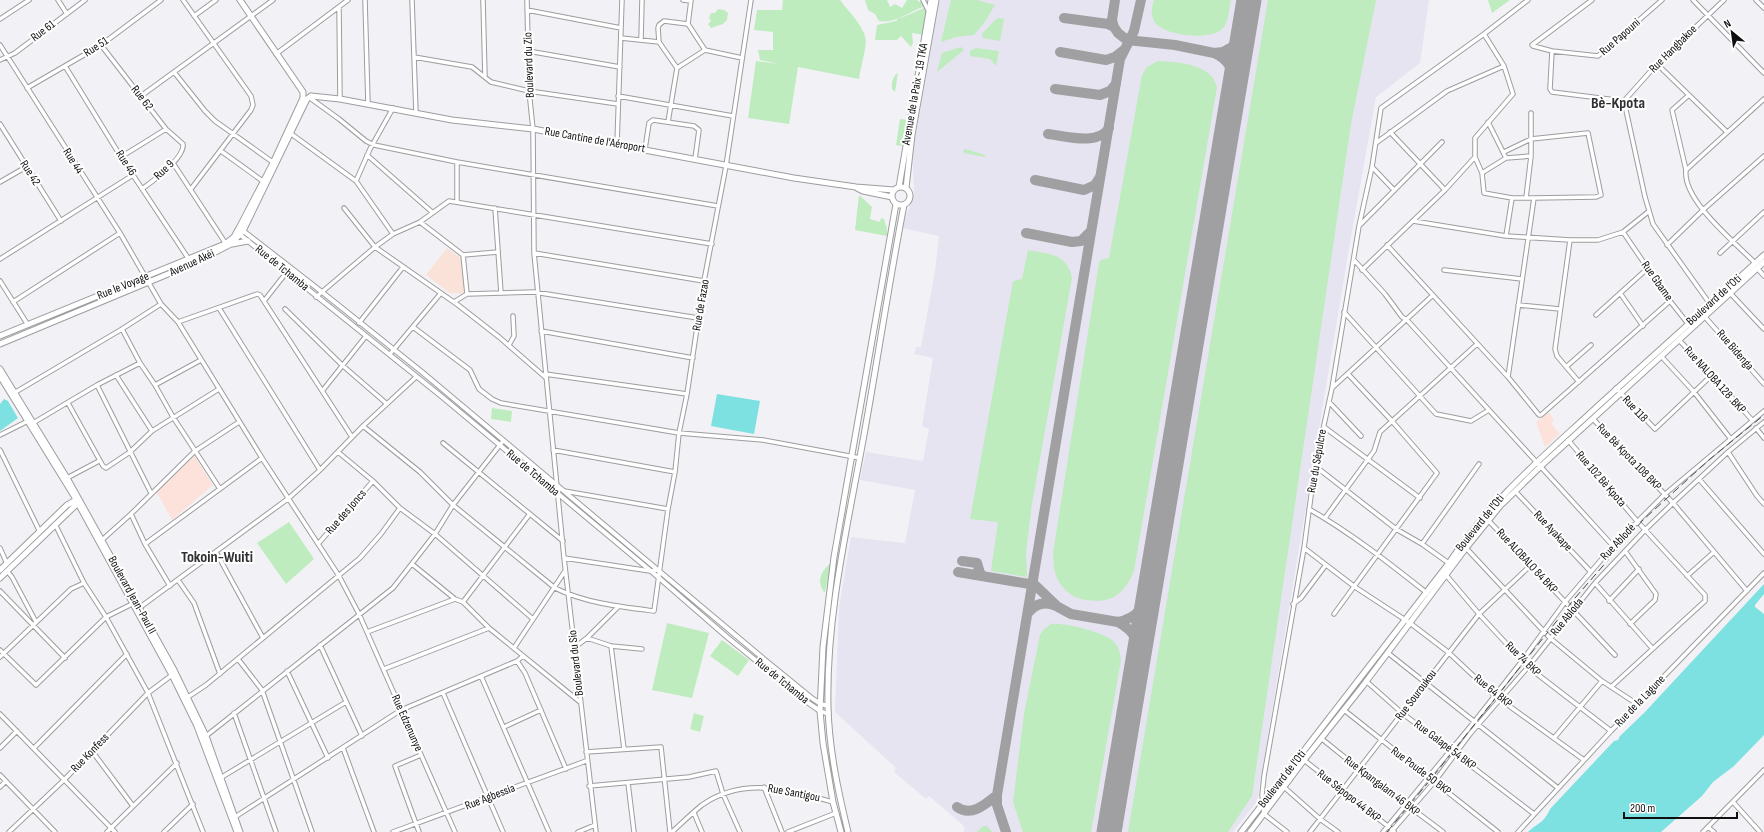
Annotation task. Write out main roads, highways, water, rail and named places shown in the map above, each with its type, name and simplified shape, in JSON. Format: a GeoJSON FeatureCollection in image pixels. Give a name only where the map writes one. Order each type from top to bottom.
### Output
{"type":"FeatureCollection","features":[{"type":"Feature","properties":{"kind":"main road"},"geometry":{"type":"LineString","coordinates":[[240,0],[276,54],[307,96]]}},
{"type":"Feature","properties":{"kind":"main road","name":"Avenue de la Paix - 19 TKA"},"geometry":{"type":"LineString","coordinates":[[896,189],[931,0]]}},
{"type":"Feature","properties":{"kind":"main road","name":"Avenue de la Paix - 19 TKA"},"geometry":{"type":"LineString","coordinates":[[906,188],[912,135],[936,0]]}},
{"type":"Feature","properties":{"kind":"main road","name":"Rue Cantine de l'Aéroport"},"geometry":{"type":"LineString","coordinates":[[307,96],[340,99],[452,120],[533,129],[645,149],[726,166],[856,187]]}},
{"type":"Feature","properties":{"kind":"main road","name":"Rue le Voyage"},"geometry":{"type":"LineString","coordinates":[[0,336],[146,277],[190,262],[228,245],[240,232],[264,182],[275,164],[307,96]]}},
{"type":"Feature","properties":{"kind":"main road"},"geometry":{"type":"LineString","coordinates":[[240,232],[275,164]]}},
{"type":"Feature","properties":{"kind":"main road"},"geometry":{"type":"LineString","coordinates":[[848,832],[835,770],[828,714],[831,636],[834,609],[904,205],[910,198],[910,192],[906,188],[856,187]]}},
{"type":"Feature","properties":{"kind":"main road"},"geometry":{"type":"LineString","coordinates":[[841,832],[833,802],[823,743],[820,711],[825,621],[896,204],[892,197],[862,191],[856,187]]}},
{"type":"Feature","properties":{"kind":"main road"},"geometry":{"type":"LineString","coordinates":[[892,197],[896,189]]}},
{"type":"Feature","properties":{"kind":"main road"},"geometry":{"type":"LineString","coordinates":[[896,204],[904,205]]}},
{"type":"Feature","properties":{"kind":"main road"},"geometry":{"type":"LineString","coordinates":[[228,245],[248,241]]}},
{"type":"Feature","properties":{"kind":"main road","name":"Boulevard de l'Oti"},"geometry":{"type":"LineString","coordinates":[[1250,832],[1388,653],[1410,623],[1428,594],[1488,520],[1497,504],[1515,491],[1620,393],[1731,294],[1764,255]]}},
{"type":"Feature","properties":{"kind":"main road","name":"Avenue Akéi"},"geometry":{"type":"LineString","coordinates":[[0,344],[148,283],[190,262]]}},
{"type":"Feature","properties":{"kind":"main road","name":"Boulevard de l'Oti"},"geometry":{"type":"LineString","coordinates":[[1241,832],[1405,620],[1446,575],[1462,544],[1536,461],[1710,304],[1756,266],[1764,262]]}},
{"type":"Feature","properties":{"kind":"main road","name":"Boulevard Jean-Paul II"},"geometry":{"type":"LineString","coordinates":[[0,369],[102,540],[188,698],[206,736],[222,777],[240,832]]}},
{"type":"Feature","properties":{"kind":"main road","name":"Boulevard Jean-Paul II"},"geometry":{"type":"LineString","coordinates":[[0,376],[67,478],[132,604],[172,675],[197,726],[237,832]]}},
{"type":"Feature","properties":{"kind":"main road"},"geometry":{"type":"LineString","coordinates":[[0,578],[68,508],[78,501]]}},
{"type":"Feature","properties":{"kind":"main road"},"geometry":{"type":"LineString","coordinates":[[68,508],[78,501]]}},
{"type":"Feature","properties":{"kind":"main road"},"geometry":{"type":"LineString","coordinates":[[0,570],[40,532],[54,522]]}},
{"type":"Feature","properties":{"kind":"water"},"geometry":{"type":"Polygon","coordinates":[[[717,394],[760,401],[754,434],[711,426],[717,394]]]}},
{"type":"Feature","properties":{"kind":"water"},"geometry":{"type":"Polygon","coordinates":[[[4,399],[8,401],[18,418],[0,431],[0,404],[4,399]]]}},
{"type":"Feature","properties":{"kind":"water"},"geometry":{"type":"Polygon","coordinates":[[[1764,584],[1764,594],[1755,607],[1764,614],[1764,735],[1734,766],[1713,782],[1702,796],[1661,832],[1528,832],[1543,820],[1550,809],[1614,741],[1618,740],[1620,736],[1644,713],[1764,584]]]}},
{"type":"Feature","properties":{"kind":"railway"},"geometry":{"type":"LineString","coordinates":[[1387,832],[1575,598],[1643,520],[1710,459],[1764,415]]}},
{"type":"Feature","properties":{"kind":"district","name":"Bè-Kpota"},"geometry":{"type":"Point","coordinates":[1618,103]}},
{"type":"Feature","properties":{"kind":"district","name":"Tokoin-Wuiti"},"geometry":{"type":"Point","coordinates":[217,557]}}]}
